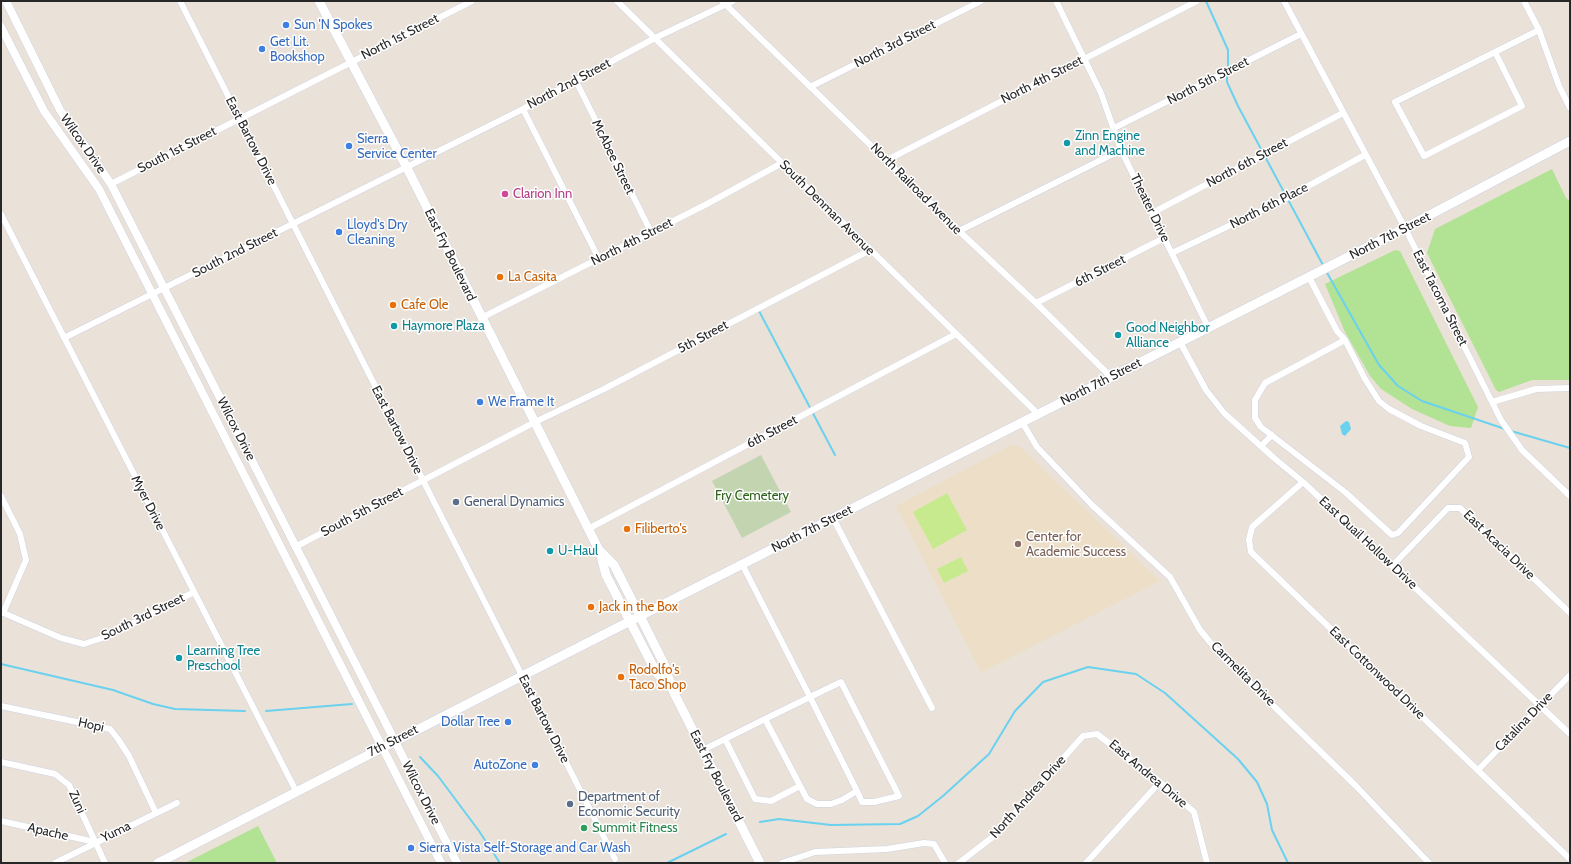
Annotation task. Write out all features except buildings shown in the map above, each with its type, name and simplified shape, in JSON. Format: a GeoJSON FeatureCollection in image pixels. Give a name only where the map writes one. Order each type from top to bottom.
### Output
{"type":"FeatureCollection","features":[{"type":"Feature","properties":{"kind":"main road","name":"East Fry Boulevard"},"geometry":{"type":"LineString","coordinates":[[319,1],[406,166],[481,318],[535,422],[600,552],[607,575],[656,672],[672,689]]}},
{"type":"Feature","properties":{"kind":"main road","name":"North 7th Street"},"geometry":{"type":"LineString","coordinates":[[630,621],[1405,228],[1570,141]]}},
{"type":"Feature","properties":{"kind":"main road","name":"East Fry Boulevard"},"geometry":{"type":"LineString","coordinates":[[600,552],[614,565],[665,666],[672,689],[760,863]]}},
{"type":"Feature","properties":{"kind":"main road","name":"7th Street"},"geometry":{"type":"LineString","coordinates":[[158,863],[630,621]]}},
{"type":"Feature","properties":{"kind":"street","name":"Wilcox Drive"},"geometry":{"type":"LineString","coordinates":[[6,1],[60,110],[111,184],[457,863]]}},
{"type":"Feature","properties":{"kind":"street","name":"East Bartow Drive"},"geometry":{"type":"LineString","coordinates":[[180,1],[614,859]]}},
{"type":"Feature","properties":{"kind":"street","name":"North 1st Street"},"geometry":{"type":"LineString","coordinates":[[350,62],[472,1]]}},
{"type":"Feature","properties":{"kind":"street","name":"South Denman Avenue"},"geometry":{"type":"LineString","coordinates":[[617,1],[1038,414]]}},
{"type":"Feature","properties":{"kind":"street","name":"North 2nd Street"},"geometry":{"type":"LineString","coordinates":[[406,166],[523,109],[655,38],[724,3],[733,1]]}},
{"type":"Feature","properties":{"kind":"street","name":"North 3rd Street"},"geometry":{"type":"LineString","coordinates":[[810,87],[981,1]]}},
{"type":"Feature","properties":{"kind":"street","name":"Theater Drive"},"geometry":{"type":"LineString","coordinates":[[1056,1],[1101,93],[1121,150],[1208,327]]}},
{"type":"Feature","properties":{"kind":"street","name":"North 4th Street"},"geometry":{"type":"LineString","coordinates":[[887,160],[1197,1]]}},
{"type":"Feature","properties":{"kind":"street","name":"East Tacoma Street"},"geometry":{"type":"LineString","coordinates":[[1284,1],[1405,228],[1510,435],[1522,450],[1570,496]]}},
{"type":"Feature","properties":{"kind":"street"},"geometry":{"type":"LineString","coordinates":[[1524,1],[1539,30],[1558,86],[1570,108]]}},
{"type":"Feature","properties":{"kind":"street","name":"North Railroad Avenue"},"geometry":{"type":"LineString","coordinates":[[724,3],[887,160],[959,232],[1036,303],[1108,374],[1110,378]]}},
{"type":"Feature","properties":{"kind":"street","name":"Wilcox Drive"},"geometry":{"type":"LineString","coordinates":[[1,27],[44,111],[99,189],[381,748],[441,863]]}},
{"type":"Feature","properties":{"kind":"street"},"geometry":{"type":"LineString","coordinates":[[1495,52],[1522,106],[1424,156],[1395,102],[1495,52],[1539,30]]}},
{"type":"Feature","properties":{"kind":"street","name":"North 5th Street"},"geometry":{"type":"LineString","coordinates":[[1114,128],[1301,34]]}},
{"type":"Feature","properties":{"kind":"street","name":"South 1st Street"},"geometry":{"type":"LineString","coordinates":[[111,184],[350,62]]}},
{"type":"Feature","properties":{"kind":"street","name":"McAbee Street"},"geometry":{"type":"LineString","coordinates":[[576,81],[651,232]]}},
{"type":"Feature","properties":{"kind":"street"},"geometry":{"type":"LineString","coordinates":[[523,109],[599,259]]}},
{"type":"Feature","properties":{"kind":"street","name":"North 6th Street"},"geometry":{"type":"LineString","coordinates":[[1152,213],[1343,113]]}},
{"type":"Feature","properties":{"kind":"street"},"geometry":{"type":"LineString","coordinates":[[959,232],[1121,150]]}},
{"type":"Feature","properties":{"kind":"street","name":"North 6th Place"},"geometry":{"type":"LineString","coordinates":[[1172,253],[1279,202],[1365,155]]}},
{"type":"Feature","properties":{"kind":"street","name":"North 4th Street"},"geometry":{"type":"LineString","coordinates":[[481,318],[599,259],[782,163]]}},
{"type":"Feature","properties":{"kind":"street","name":"South 2nd Street"},"geometry":{"type":"LineString","coordinates":[[64,338],[406,166]]}},
{"type":"Feature","properties":{"kind":"street","name":"Myer Drive"},"geometry":{"type":"LineString","coordinates":[[1,214],[296,791]]}},
{"type":"Feature","properties":{"kind":"street","name":"6th Street"},"geometry":{"type":"LineString","coordinates":[[1036,303],[1164,238]]}},
{"type":"Feature","properties":{"kind":"street","name":"5th Street"},"geometry":{"type":"LineString","coordinates":[[535,422],[604,389],[870,250]]}},
{"type":"Feature","properties":{"kind":"street"},"geometry":{"type":"LineString","coordinates":[[1309,277],[1337,331],[1345,340],[1364,379],[1379,401],[1389,409],[1421,426],[1465,443],[1469,456],[1398,533],[1392,535],[1345,492],[1261,427],[1255,418],[1255,400],[1265,383],[1345,340]]}},
{"type":"Feature","properties":{"kind":"street","name":"6th Street"},"geometry":{"type":"LineString","coordinates":[[588,529],[956,334]]}},
{"type":"Feature","properties":{"kind":"street","name":"East Quail Hollow Drive"},"geometry":{"type":"LineString","coordinates":[[1180,342],[1206,390],[1224,412],[1303,482],[1540,704],[1570,734]]}},
{"type":"Feature","properties":{"kind":"street"},"geometry":{"type":"LineString","coordinates":[[1492,402],[1536,389],[1570,388]]}},
{"type":"Feature","properties":{"kind":"street","name":"South 5th Street"},"geometry":{"type":"LineString","coordinates":[[295,547],[535,422]]}},
{"type":"Feature","properties":{"kind":"street","name":"Carmelita Drive"},"geometry":{"type":"LineString","coordinates":[[1022,422],[1037,447],[1092,505],[1170,577],[1200,630],[1219,653],[1351,780],[1429,863]]}},
{"type":"Feature","properties":{"kind":"street"},"geometry":{"type":"LineString","coordinates":[[1261,446],[1272,435]]}},
{"type":"Feature","properties":{"kind":"street","name":"East Cottonwood Drive"},"geometry":{"type":"LineString","coordinates":[[1303,482],[1252,527],[1249,540],[1252,552],[1570,859]]}},
{"type":"Feature","properties":{"kind":"street"},"geometry":{"type":"LineString","coordinates":[[1,496],[20,534],[26,560],[2,613]]}},
{"type":"Feature","properties":{"kind":"street","name":"East Acacia Drive"},"geometry":{"type":"LineString","coordinates":[[1392,566],[1448,508],[1460,508],[1570,613]]}},
{"type":"Feature","properties":{"kind":"street"},"geometry":{"type":"LineString","coordinates":[[834,518],[932,708]]}},
{"type":"Feature","properties":{"kind":"street"},"geometry":{"type":"LineString","coordinates":[[703,750],[810,697],[841,682],[899,796],[874,802],[862,802],[810,697],[742,564]]}},
{"type":"Feature","properties":{"kind":"street","name":"South 3rd Street"},"geometry":{"type":"LineString","coordinates":[[2,613],[61,638],[84,644],[108,636],[194,592]]}},
{"type":"Feature","properties":{"kind":"street","name":"Catalina Drive"},"geometry":{"type":"LineString","coordinates":[[1478,770],[1540,704],[1570,675]]}},
{"type":"Feature","properties":{"kind":"street","name":"Hopi"},"geometry":{"type":"LineString","coordinates":[[1,706],[110,729],[129,756],[156,813]]}},
{"type":"Feature","properties":{"kind":"street"},"geometry":{"type":"LineString","coordinates":[[766,719],[807,799],[817,804],[831,804],[842,800],[857,791]]}},
{"type":"Feature","properties":{"kind":"street","name":"East Andrea Drive"},"geometry":{"type":"LineString","coordinates":[[1097,734],[1160,782],[1194,812],[1207,863]]}},
{"type":"Feature","properties":{"kind":"street","name":"North Andrea Drive"},"geometry":{"type":"LineString","coordinates":[[959,863],[994,836],[1083,736],[1097,734]]}},
{"type":"Feature","properties":{"kind":"street"},"geometry":{"type":"LineString","coordinates":[[725,739],[755,798],[771,801],[800,786]]}},
{"type":"Feature","properties":{"kind":"street","name":"Zuni"},"geometry":{"type":"LineString","coordinates":[[1,762],[55,774],[69,785],[105,863]]}},
{"type":"Feature","properties":{"kind":"street"},"geometry":{"type":"LineString","coordinates":[[1086,863],[1160,782]]}},
{"type":"Feature","properties":{"kind":"street","name":"Yuma"},"geometry":{"type":"LineString","coordinates":[[55,863],[177,803]]}},
{"type":"Feature","properties":{"kind":"street","name":"Apache"},"geometry":{"type":"LineString","coordinates":[[1,821],[95,842]]}},
{"type":"Feature","properties":{"kind":"street"},"geometry":{"type":"LineString","coordinates":[[782,863],[815,852],[888,849],[924,843],[934,844],[945,863]]}},
{"type":"Feature","properties":{"kind":"shaded area","name":"Center for Academic Success"},"geometry":{"type":"Polygon","coordinates":[[[1011,445],[1019,446],[1160,581],[981,673],[896,506],[1011,445]]]}},
{"type":"Feature","properties":{"kind":"green space"},"geometry":{"type":"Polygon","coordinates":[[[1552,169],[1566,198],[1570,201],[1570,380],[1532,380],[1499,392],[1496,390],[1427,253],[1435,229],[1552,169]]]}},
{"type":"Feature","properties":{"kind":"green space"},"geometry":{"type":"Polygon","coordinates":[[[1395,250],[1400,251],[1478,407],[1471,428],[1450,426],[1412,409],[1381,389],[1370,376],[1345,332],[1325,284],[1395,250]]]}},
{"type":"Feature","properties":{"kind":"green space","name":"Fry Cemetery"},"geometry":{"type":"Polygon","coordinates":[[[761,455],[791,512],[742,538],[712,481],[761,455]]]}},
{"type":"Feature","properties":{"kind":"green space"},"geometry":{"type":"Polygon","coordinates":[[[947,493],[967,530],[933,549],[913,512],[947,493]]]}},
{"type":"Feature","properties":{"kind":"green space"},"geometry":{"type":"Polygon","coordinates":[[[961,557],[968,571],[944,583],[937,569],[961,557]]]}},
{"type":"Feature","properties":{"kind":"green space"},"geometry":{"type":"Polygon","coordinates":[[[258,826],[277,863],[185,863],[258,826]]]}},
{"type":"Feature","properties":{"kind":"water"},"geometry":{"type":"Polygon","coordinates":[[[1346,421],[1349,422],[1351,429],[1345,436],[1342,434],[1340,426],[1346,421]]]}},
{"type":"Feature","properties":{"kind":"waterway"},"geometry":{"type":"LineString","coordinates":[[1206,1],[1228,50],[1228,69]]}},
{"type":"Feature","properties":{"kind":"waterway"},"geometry":{"type":"LineString","coordinates":[[1227,74],[1227,82],[1238,106],[1324,267]]}},
{"type":"Feature","properties":{"kind":"waterway"},"geometry":{"type":"LineString","coordinates":[[1326,271],[1379,365],[1398,386],[1422,401],[1505,429]]}},
{"type":"Feature","properties":{"kind":"waterway"},"geometry":{"type":"LineString","coordinates":[[758,309],[835,455]]}},
{"type":"Feature","properties":{"kind":"waterway"},"geometry":{"type":"LineString","coordinates":[[1511,431],[1570,448]]}},
{"type":"Feature","properties":{"kind":"waterway"},"geometry":{"type":"LineString","coordinates":[[1,664],[113,690],[153,704],[175,709],[245,711]]}},
{"type":"Feature","properties":{"kind":"waterway"},"geometry":{"type":"LineString","coordinates":[[760,822],[779,819],[831,825],[900,824],[918,816],[943,796],[989,754],[1015,711],[1043,682],[1088,667],[1136,674],[1165,693],[1238,759],[1257,782],[1267,804],[1272,830],[1288,863]]}},
{"type":"Feature","properties":{"kind":"waterway"},"geometry":{"type":"LineString","coordinates":[[266,711],[352,704]]}},
{"type":"Feature","properties":{"kind":"waterway"},"geometry":{"type":"LineString","coordinates":[[420,757],[438,776],[479,831],[500,863]]}},
{"type":"Feature","properties":{"kind":"waterway"},"geometry":{"type":"LineString","coordinates":[[667,863],[726,834]]}},
{"type":"Feature","properties":{"kind":"place","name":"Sun 'N Spokes"},"geometry":{"type":"Point","coordinates":[286,25]}},
{"type":"Feature","properties":{"kind":"place","name":"Get Lit. Bookshop"},"geometry":{"type":"Point","coordinates":[262,49]}},
{"type":"Feature","properties":{"kind":"place","name":"Zinn Engine and Machine"},"geometry":{"type":"Point","coordinates":[1067,143]}},
{"type":"Feature","properties":{"kind":"place","name":"Sierra Service Center"},"geometry":{"type":"Point","coordinates":[349,146]}},
{"type":"Feature","properties":{"kind":"place","name":"Clarion Inn"},"geometry":{"type":"Point","coordinates":[505,194]}},
{"type":"Feature","properties":{"kind":"place","name":"Lloyd's Dry Cleaning"},"geometry":{"type":"Point","coordinates":[339,232]}},
{"type":"Feature","properties":{"kind":"place","name":"La Casita"},"geometry":{"type":"Point","coordinates":[500,277]}},
{"type":"Feature","properties":{"kind":"place","name":"Cafe Ole"},"geometry":{"type":"Point","coordinates":[393,305]}},
{"type":"Feature","properties":{"kind":"place","name":"Haymore Plaza"},"geometry":{"type":"Point","coordinates":[394,326]}},
{"type":"Feature","properties":{"kind":"place","name":"Good Neighbor Alliance"},"geometry":{"type":"Point","coordinates":[1118,335]}},
{"type":"Feature","properties":{"kind":"place","name":"We Frame It"},"geometry":{"type":"Point","coordinates":[480,402]}},
{"type":"Feature","properties":{"kind":"place","name":"General Dynamics"},"geometry":{"type":"Point","coordinates":[456,502]}},
{"type":"Feature","properties":{"kind":"place","name":"Filiberto's"},"geometry":{"type":"Point","coordinates":[627,529]}},
{"type":"Feature","properties":{"kind":"place","name":"Center for Academic Success"},"geometry":{"type":"Point","coordinates":[1018,544]}},
{"type":"Feature","properties":{"kind":"place","name":"U-Haul"},"geometry":{"type":"Point","coordinates":[550,551]}},
{"type":"Feature","properties":{"kind":"place","name":"Jack in the Box"},"geometry":{"type":"Point","coordinates":[591,607]}},
{"type":"Feature","properties":{"kind":"place","name":"Learning Tree Preschool"},"geometry":{"type":"Point","coordinates":[179,658]}},
{"type":"Feature","properties":{"kind":"place","name":"Rodolfo's Taco Shop"},"geometry":{"type":"Point","coordinates":[621,677]}},
{"type":"Feature","properties":{"kind":"place","name":"Dollar Tree"},"geometry":{"type":"Point","coordinates":[508,722]}},
{"type":"Feature","properties":{"kind":"place","name":"AutoZone"},"geometry":{"type":"Point","coordinates":[535,765]}},
{"type":"Feature","properties":{"kind":"place","name":"Department of Economic Security"},"geometry":{"type":"Point","coordinates":[570,804]}},
{"type":"Feature","properties":{"kind":"place","name":"Summit Fitness"},"geometry":{"type":"Point","coordinates":[584,828]}},
{"type":"Feature","properties":{"kind":"place","name":"Sierra Vista Self-Storage and Car Wash"},"geometry":{"type":"Point","coordinates":[411,848]}}]}
